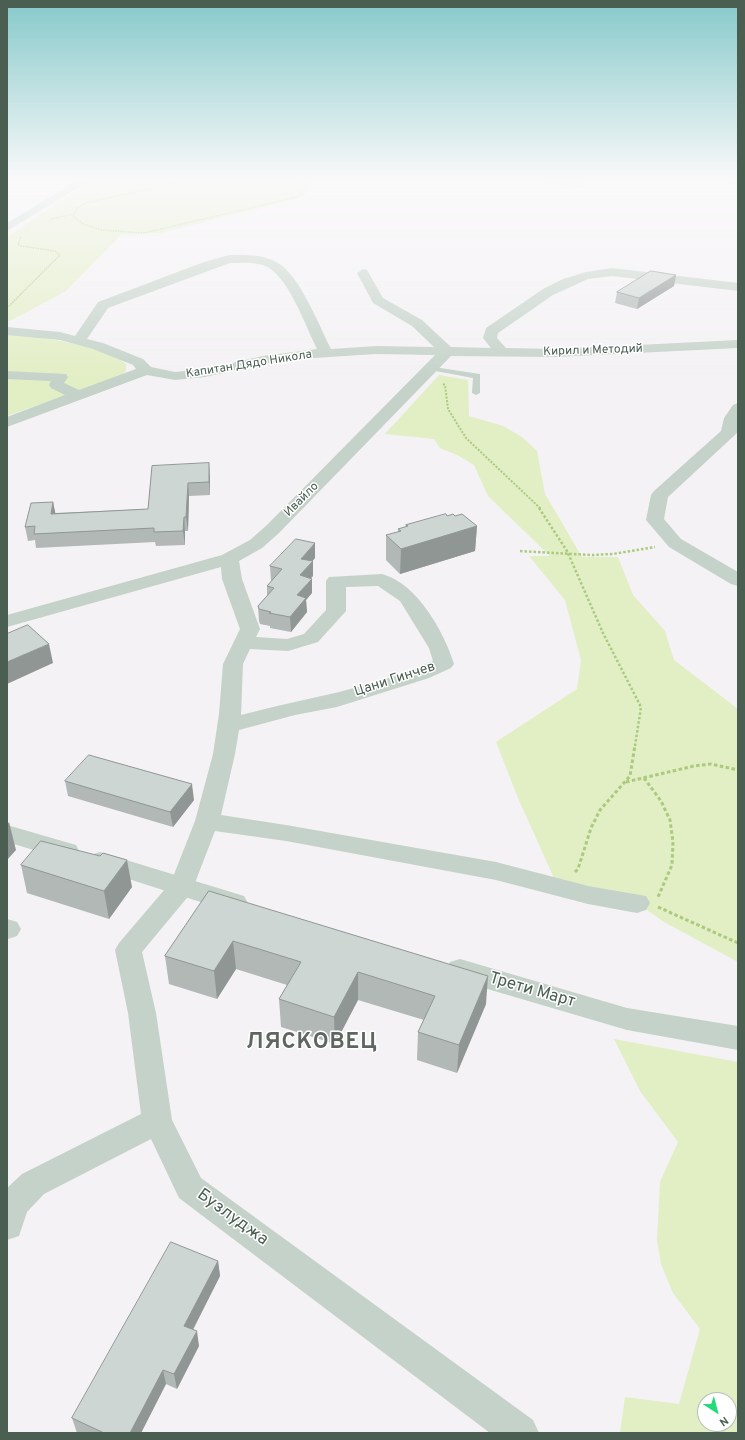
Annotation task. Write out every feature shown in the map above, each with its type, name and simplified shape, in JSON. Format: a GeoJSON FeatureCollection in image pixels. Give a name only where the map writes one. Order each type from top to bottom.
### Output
{"type":"FeatureCollection","features":[{"type":"Feature","properties":{"kind":"street"},"geometry":{"type":"LineString","coordinates":[[78,341],[103,306],[208,265],[229,259],[244,259],[258,260],[273,265],[290,278],[326,353]]}},
{"type":"Feature","properties":{"kind":"street"},"geometry":{"type":"LineString","coordinates":[[501,351],[490,338],[491,331],[548,292],[568,282],[586,276],[612,272],[738,287]]}},
{"type":"Feature","properties":{"kind":"street"},"geometry":{"type":"LineString","coordinates":[[363,273],[378,300],[417,323],[447,351]]}},
{"type":"Feature","properties":{"kind":"street","name":"Капитан Дядо Никола"},"geometry":{"type":"LineString","coordinates":[[7,330],[60,336],[98,346],[138,362],[146,370],[175,376],[205,373],[263,360],[326,353],[376,350],[447,351]]}},
{"type":"Feature","properties":{"kind":"street","name":"Кирил и Методий"},"geometry":{"type":"LineString","coordinates":[[447,351],[556,353],[738,344]]}},
{"type":"Feature","properties":{"kind":"street","name":"Ивайло"},"geometry":{"type":"LineString","coordinates":[[7,622],[229,559],[256,544],[273,529],[447,351]]}},
{"type":"Feature","properties":{"kind":"street"},"geometry":{"type":"LineString","coordinates":[[7,422],[146,370]]}},
{"type":"Feature","properties":{"kind":"street"},"geometry":{"type":"LineString","coordinates":[[7,375],[61,377],[56,385],[79,396]]}},
{"type":"Feature","properties":{"kind":"street"},"geometry":{"type":"LineString","coordinates":[[736,415],[729,433],[660,495],[655,520],[675,543],[738,580]]}},
{"type":"Feature","properties":{"kind":"street"},"geometry":{"type":"LineString","coordinates":[[182,886],[207,821],[224,754],[233,664],[250,629],[232,579],[229,559]]}},
{"type":"Feature","properties":{"kind":"street","name":"Цани Гинчев"},"geometry":{"type":"LineString","coordinates":[[228,726],[293,708],[329,702],[422,674],[444,664],[439,648],[422,618],[407,597],[382,580],[336,581],[336,611],[311,638],[288,645],[244,643]]}},
{"type":"Feature","properties":{"kind":"street"},"geometry":{"type":"LineString","coordinates":[[207,821],[293,834],[488,870],[588,895],[645,905]]}},
{"type":"Feature","properties":{"kind":"street"},"geometry":{"type":"LineString","coordinates":[[7,833],[256,909]]}},
{"type":"Feature","properties":{"kind":"street","name":"Бузлуджа"},"geometry":{"type":"LineString","coordinates":[[182,886],[128,950],[142,1013],[157,1121],[190,1188],[520,1433]]}},
{"type":"Feature","properties":{"kind":"street","name":"Трети Март"},"geometry":{"type":"LineString","coordinates":[[437,963],[627,1019],[738,1038]]}},
{"type":"Feature","properties":{"kind":"street"},"geometry":{"type":"LineString","coordinates":[[7,1225],[13,1204],[33,1184],[157,1121]]}},
{"type":"Feature","properties":{"kind":"lane"},"geometry":{"type":"LineString","coordinates":[[427,372],[477,376],[476,393]]}},
{"type":"Feature","properties":{"kind":"path"},"geometry":{"type":"LineString","coordinates":[[7,308],[60,255],[55,251],[29,247]]}},
{"type":"Feature","properties":{"kind":"path"},"geometry":{"type":"LineString","coordinates":[[427,372],[445,384],[448,409],[466,438],[543,511],[569,554],[603,634],[642,707],[630,776],[600,810],[591,828],[578,869],[559,887]]}},
{"type":"Feature","properties":{"kind":"path"},"geometry":{"type":"LineString","coordinates":[[520,551],[569,554],[613,554],[675,543]]}},
{"type":"Feature","properties":{"kind":"path"},"geometry":{"type":"LineString","coordinates":[[626,782],[694,766],[711,764],[738,770]]}},
{"type":"Feature","properties":{"kind":"path"},"geometry":{"type":"LineString","coordinates":[[644,778],[661,801],[670,820],[673,842],[672,865],[645,905],[665,909],[738,943]]}},
{"type":"Feature","properties":{"kind":"green space"},"geometry":{"type":"Polygon","coordinates":[[[7,247],[109,247],[66,291],[10,321],[7,321],[7,247]]]}},
{"type":"Feature","properties":{"kind":"green space"},"geometry":{"type":"Polygon","coordinates":[[[7,334],[70,343],[102,351],[126,364],[126,371],[121,376],[7,416],[7,334]]]}},
{"type":"Feature","properties":{"kind":"green space"},"geometry":{"type":"Polygon","coordinates":[[[439,375],[468,380],[469,416],[503,426],[522,437],[537,451],[545,494],[582,557],[618,557],[633,595],[665,631],[674,660],[738,709],[738,962],[664,922],[633,900],[554,878],[518,798],[496,742],[577,689],[581,660],[565,600],[529,556],[550,556],[488,496],[474,465],[457,455],[440,448],[434,439],[385,434],[439,375]]]}},
{"type":"Feature","properties":{"kind":"green space"},"geometry":{"type":"Polygon","coordinates":[[[614,1039],[738,1062],[738,1433],[620,1433],[625,1397],[679,1404],[700,1329],[673,1293],[661,1264],[657,1240],[660,1182],[678,1142],[640,1091],[614,1039]]]}},
{"type":"Feature","properties":{"kind":"building"},"geometry":{"type":"Polygon","coordinates":[[[651,271],[676,275],[639,298],[617,292],[651,271]]]}},
{"type":"Feature","properties":{"kind":"building"},"geometry":{"type":"Polygon","coordinates":[[[209,463],[209,482],[188,483],[186,517],[184,517],[183,531],[154,532],[154,528],[34,534],[35,526],[25,527],[31,503],[53,502],[51,514],[148,509],[152,466],[209,463]]]}},
{"type":"Feature","properties":{"kind":"building"},"geometry":{"type":"Polygon","coordinates":[[[446,514],[447,516],[453,514],[455,516],[462,514],[477,526],[401,549],[386,535],[401,531],[398,529],[408,526],[406,525],[446,514]]]}},
{"type":"Feature","properties":{"kind":"building"},"geometry":{"type":"Polygon","coordinates":[[[296,539],[315,543],[301,559],[313,561],[300,575],[312,579],[297,595],[306,598],[290,617],[269,613],[271,612],[259,609],[258,606],[274,588],[267,586],[282,569],[270,566],[296,539]]]}},
{"type":"Feature","properties":{"kind":"building"},"geometry":{"type":"Polygon","coordinates":[[[28,625],[49,644],[7,662],[7,634],[28,625]]]}},
{"type":"Feature","properties":{"kind":"building"},"geometry":{"type":"Polygon","coordinates":[[[89,755],[192,784],[170,812],[65,781],[89,755]]]}},
{"type":"Feature","properties":{"kind":"building"},"geometry":{"type":"Polygon","coordinates":[[[41,841],[100,856],[103,853],[127,860],[104,891],[21,865],[41,841]]]}},
{"type":"Feature","properties":{"kind":"building"},"geometry":{"type":"Polygon","coordinates":[[[209,891],[488,976],[459,1045],[418,1032],[435,996],[358,972],[334,1017],[279,999],[301,962],[233,941],[214,971],[165,956],[209,891]]]}},
{"type":"Feature","properties":{"kind":"building"},"geometry":{"type":"Polygon","coordinates":[[[171,1242],[218,1261],[184,1326],[197,1331],[174,1374],[163,1370],[130,1433],[104,1433],[72,1418],[171,1242]]]}},
{"type":"Feature","properties":{"kind":"district","name":"ЛЯСКОВЕЦ"},"geometry":{"type":"Point","coordinates":[312,1044]}}]}
